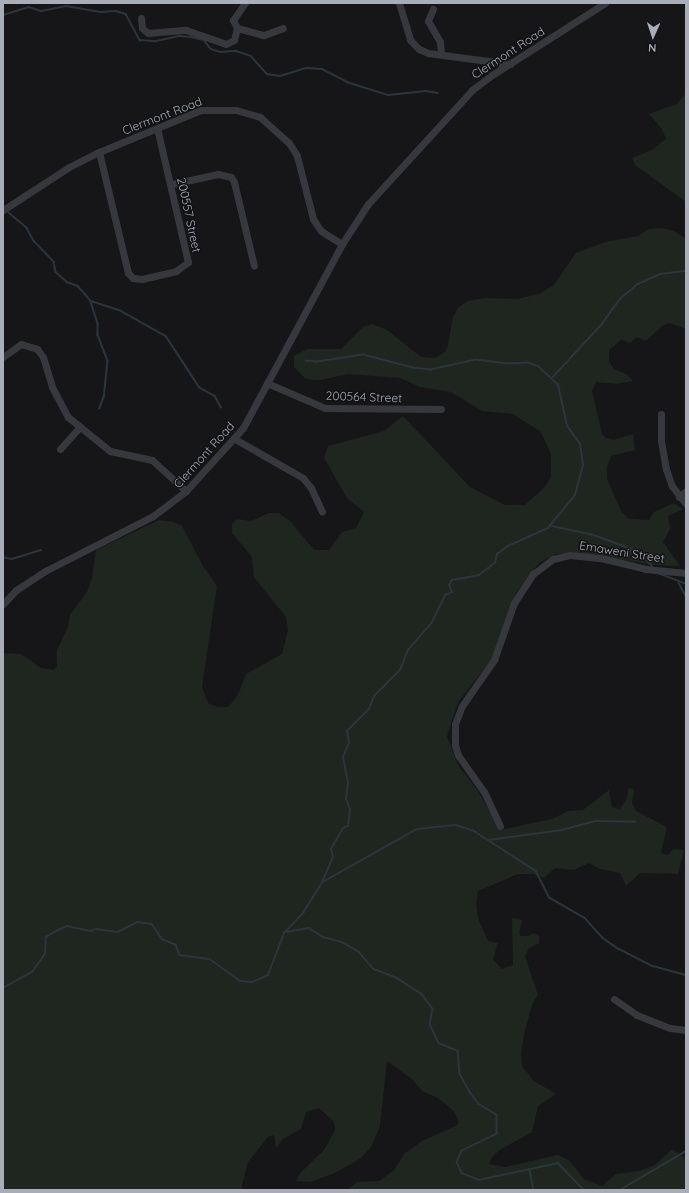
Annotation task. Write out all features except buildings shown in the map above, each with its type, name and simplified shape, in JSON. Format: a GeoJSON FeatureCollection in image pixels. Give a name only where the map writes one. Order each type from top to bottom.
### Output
{"type":"FeatureCollection","features":[{"type":"Feature","properties":{"kind":"street"},"geometry":{"type":"LineString","coordinates":[[245,3],[232,20],[237,28],[264,35],[283,28]]}},
{"type":"Feature","properties":{"kind":"street"},"geometry":{"type":"LineString","coordinates":[[399,3],[409,36],[415,47],[428,53],[510,64]]}},
{"type":"Feature","properties":{"kind":"street","name":"Clermont Road"},"geometry":{"type":"LineString","coordinates":[[3,604],[34,578],[153,516],[186,491],[235,439],[251,416],[267,383],[342,244],[368,204],[468,94],[510,64],[605,3]]}},
{"type":"Feature","properties":{"kind":"street"},"geometry":{"type":"LineString","coordinates":[[433,9],[428,21],[440,42],[441,54]]}},
{"type":"Feature","properties":{"kind":"street"},"geometry":{"type":"LineString","coordinates":[[141,18],[142,28],[148,33],[186,30],[226,44],[234,40],[237,28]]}},
{"type":"Feature","properties":{"kind":"street","name":"Clermont Road"},"geometry":{"type":"LineString","coordinates":[[3,210],[69,167],[99,152],[157,128],[209,109],[245,112],[260,117],[293,149],[316,225],[342,244]]}},
{"type":"Feature","properties":{"kind":"street","name":"200557 Street"},"geometry":{"type":"LineString","coordinates":[[99,152],[126,269],[134,278],[142,279],[176,271],[188,262],[172,184],[157,128]]}},
{"type":"Feature","properties":{"kind":"street"},"geometry":{"type":"LineString","coordinates":[[172,184],[218,174],[231,177],[234,182],[254,266]]}},
{"type":"Feature","properties":{"kind":"street"},"geometry":{"type":"LineString","coordinates":[[3,357],[21,344],[37,349],[43,357],[49,380],[62,408],[80,427],[110,451],[152,460],[186,491]]}},
{"type":"Feature","properties":{"kind":"street","name":"200564 Street"},"geometry":{"type":"LineString","coordinates":[[267,383],[325,408],[441,409]]}},
{"type":"Feature","properties":{"kind":"street"},"geometry":{"type":"LineString","coordinates":[[661,414],[664,461],[672,486],[679,497],[686,504]]}},
{"type":"Feature","properties":{"kind":"street"},"geometry":{"type":"LineString","coordinates":[[60,449],[80,427]]}},
{"type":"Feature","properties":{"kind":"street"},"geometry":{"type":"LineString","coordinates":[[235,439],[303,478],[311,488],[322,512]]}},
{"type":"Feature","properties":{"kind":"street"},"geometry":{"type":"LineString","coordinates":[[679,497],[686,491]]}},
{"type":"Feature","properties":{"kind":"street","name":"Emaweni Street"},"geometry":{"type":"LineString","coordinates":[[500,826],[484,792],[458,755],[455,745],[455,724],[462,706],[497,654],[517,598],[538,569],[563,556],[601,558],[651,570],[686,573]]}},
{"type":"Feature","properties":{"kind":"street"},"geometry":{"type":"LineString","coordinates":[[614,999],[637,1015],[670,1028],[686,1030]]}},
{"type":"Feature","properties":{"kind":"shaded area"},"geometry":{"type":"Polygon","coordinates":[[[686,93],[686,202],[635,165],[632,158],[652,150],[666,139],[662,129],[649,114],[677,104],[686,93]]]}},
{"type":"Feature","properties":{"kind":"shaded area"},"geometry":{"type":"Polygon","coordinates":[[[661,228],[674,231],[686,239],[686,329],[670,323],[662,326],[646,341],[637,337],[630,343],[621,340],[609,350],[609,362],[614,369],[626,374],[633,381],[617,384],[596,382],[592,391],[602,434],[606,438],[614,440],[633,434],[635,450],[611,456],[607,467],[607,479],[621,511],[629,519],[649,520],[654,512],[674,503],[683,509],[668,516],[670,529],[663,542],[680,566],[653,565],[585,554],[557,554],[539,563],[516,593],[503,633],[491,660],[458,702],[447,736],[458,765],[478,791],[500,830],[552,819],[568,811],[583,810],[609,790],[612,807],[620,809],[627,798],[628,788],[634,789],[632,803],[636,811],[667,827],[661,853],[668,855],[673,849],[684,850],[678,874],[640,873],[626,886],[620,873],[600,869],[589,863],[574,870],[555,868],[544,878],[533,874],[518,874],[478,891],[476,902],[478,918],[488,941],[498,943],[493,959],[502,969],[513,965],[512,918],[522,920],[519,934],[521,936],[528,936],[534,933],[539,936],[539,943],[529,948],[525,956],[538,995],[533,1002],[525,1030],[521,1053],[522,1066],[534,1081],[556,1094],[538,1106],[532,1132],[501,1149],[492,1157],[489,1164],[505,1167],[558,1155],[570,1161],[584,1179],[602,1186],[616,1174],[639,1171],[655,1165],[672,1149],[686,1159],[686,1190],[347,1190],[357,1182],[379,1181],[394,1170],[404,1154],[422,1141],[456,1126],[459,1122],[455,1113],[448,1106],[438,1098],[422,1091],[413,1080],[387,1061],[380,1126],[371,1147],[361,1158],[337,1172],[311,1182],[296,1181],[300,1173],[324,1150],[335,1130],[334,1122],[319,1108],[306,1112],[301,1129],[283,1139],[276,1148],[274,1135],[268,1137],[248,1162],[241,1190],[3,1190],[3,653],[21,654],[41,668],[54,670],[57,666],[57,650],[68,627],[70,615],[87,592],[92,578],[96,550],[159,520],[174,522],[182,526],[203,566],[217,586],[202,687],[208,703],[217,707],[228,707],[238,695],[246,674],[282,654],[288,630],[286,617],[254,577],[252,557],[232,533],[232,524],[237,519],[251,521],[269,513],[279,513],[291,522],[314,550],[329,550],[342,532],[356,528],[364,512],[347,498],[324,458],[328,446],[384,431],[403,416],[470,487],[505,505],[525,505],[544,488],[551,477],[551,454],[541,432],[513,414],[482,411],[451,392],[420,387],[400,378],[348,374],[321,380],[311,380],[305,378],[294,367],[294,356],[307,349],[341,349],[363,327],[372,324],[387,330],[421,357],[435,358],[445,352],[448,346],[453,317],[458,308],[468,301],[485,298],[517,299],[539,294],[554,285],[576,253],[605,242],[638,236],[649,229],[661,228]]]}},
{"type":"Feature","properties":{"kind":"waterway"},"geometry":{"type":"LineString","coordinates":[[3,15],[29,7],[41,11],[66,6],[101,12],[116,11],[126,14],[140,40],[156,41],[180,36],[204,40],[211,49],[220,52],[236,51],[251,56],[267,74],[280,76],[307,68],[322,69],[347,82],[388,95],[426,91],[438,93]]}},
{"type":"Feature","properties":{"kind":"waterway"},"geometry":{"type":"LineString","coordinates":[[7,211],[27,228],[34,241],[54,262],[56,272],[67,282],[78,286],[91,301],[121,311],[166,336],[200,388],[215,396],[221,407]]}},
{"type":"Feature","properties":{"kind":"waterway"},"geometry":{"type":"LineString","coordinates":[[552,378],[601,325],[620,299],[638,284],[660,274],[686,271]]}},
{"type":"Feature","properties":{"kind":"waterway"},"geometry":{"type":"LineString","coordinates":[[91,302],[98,323],[98,335],[108,361],[104,397],[100,408]]}},
{"type":"Feature","properties":{"kind":"waterway"},"geometry":{"type":"LineString","coordinates":[[3,988],[32,972],[45,954],[46,937],[56,931],[67,926],[91,931],[96,929],[118,932],[138,922],[152,924],[162,939],[176,945],[180,955],[210,959],[240,981],[253,982],[268,975],[284,933],[303,913],[322,882],[333,857],[331,849],[343,828],[348,826],[350,810],[346,799],[348,783],[343,757],[349,743],[347,731],[369,709],[374,696],[400,670],[408,650],[432,622],[445,595],[452,592],[449,585],[452,580],[479,575],[495,563],[497,554],[508,546],[548,528],[575,495],[583,465],[580,444],[567,426],[558,385],[539,367],[528,363],[508,364],[476,360],[431,370],[413,368],[363,355],[317,362],[306,361]]}},
{"type":"Feature","properties":{"kind":"waterway"},"geometry":{"type":"LineString","coordinates":[[552,526],[591,534],[632,549],[642,554],[653,567]]}},
{"type":"Feature","properties":{"kind":"waterway"},"geometry":{"type":"LineString","coordinates":[[3,557],[12,559],[41,550]]}},
{"type":"Feature","properties":{"kind":"waterway"},"geometry":{"type":"LineString","coordinates":[[658,573],[686,584]]}},
{"type":"Feature","properties":{"kind":"waterway"},"geometry":{"type":"LineString","coordinates":[[679,583],[686,596]]}},
{"type":"Feature","properties":{"kind":"waterway"},"geometry":{"type":"LineString","coordinates":[[489,840],[562,830],[596,821],[635,822]]}},
{"type":"Feature","properties":{"kind":"waterway"},"geometry":{"type":"LineString","coordinates":[[323,882],[417,829],[456,825],[474,831],[536,871],[550,898],[585,918],[603,938],[619,949],[653,966],[686,975]]}},
{"type":"Feature","properties":{"kind":"waterway"},"geometry":{"type":"LineString","coordinates":[[286,932],[309,928],[323,937],[342,942],[359,952],[374,969],[397,978],[422,994],[433,1009],[430,1024],[439,1043],[458,1051],[460,1074],[470,1092],[479,1104],[497,1115],[497,1134],[462,1151],[457,1162],[462,1173],[479,1180],[558,1163],[584,1190]]}},
{"type":"Feature","properties":{"kind":"waterway"},"geometry":{"type":"LineString","coordinates":[[620,1190],[686,1151]]}},
{"type":"Feature","properties":{"kind":"waterway"},"geometry":{"type":"LineString","coordinates":[[530,1170],[534,1190]]}}]}
